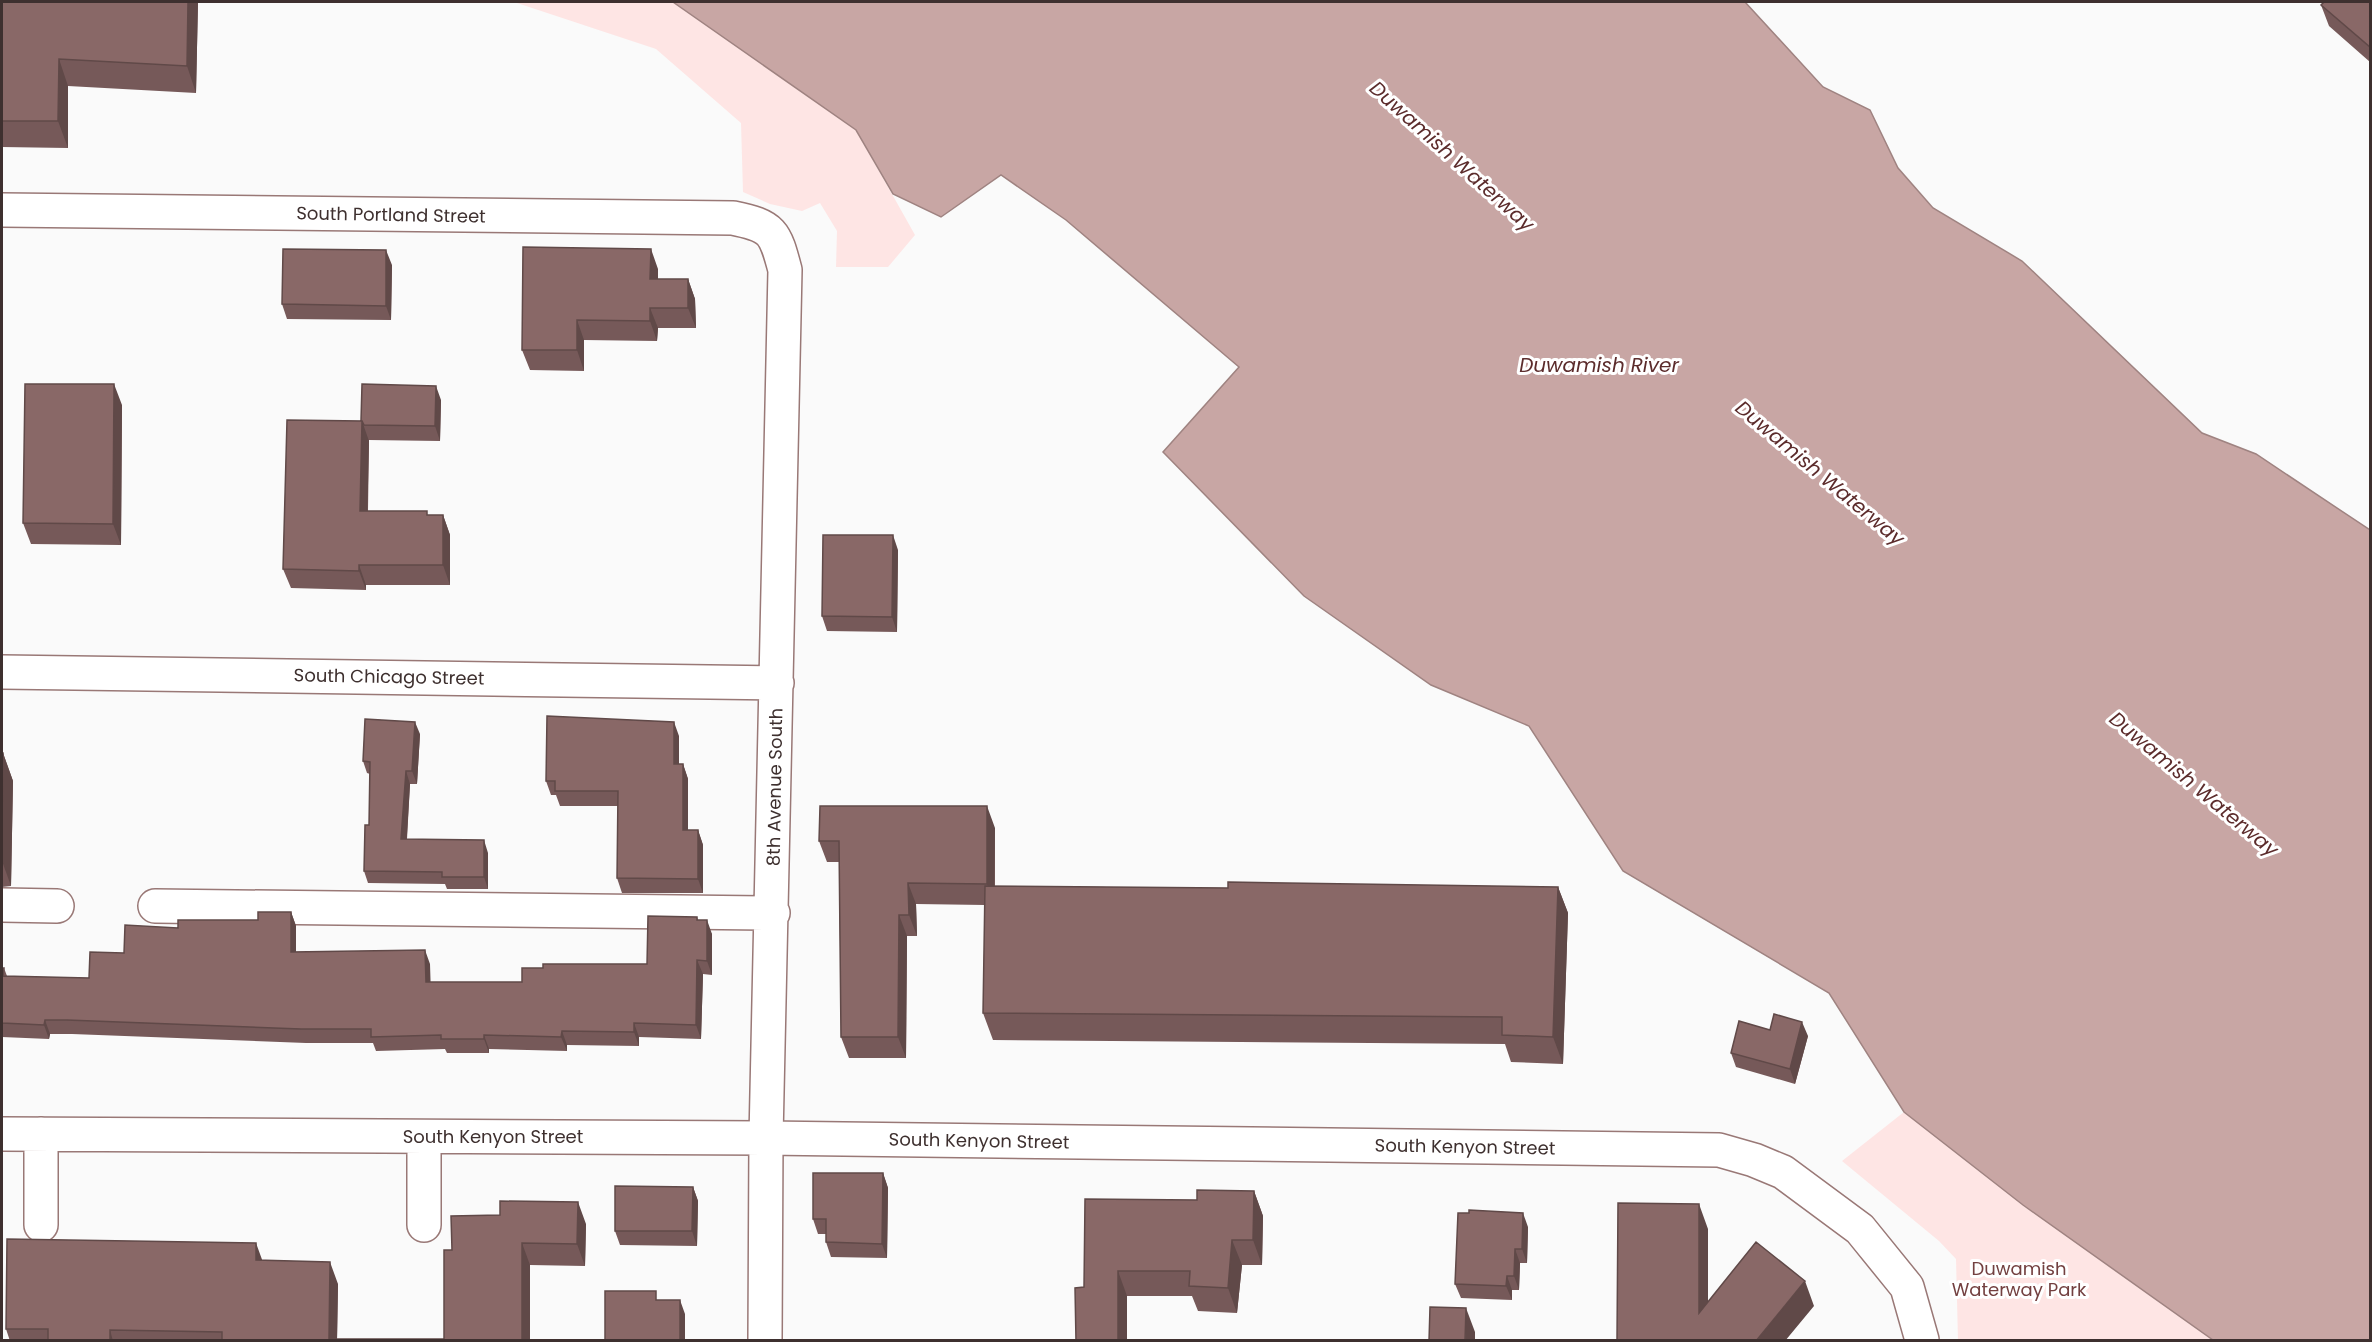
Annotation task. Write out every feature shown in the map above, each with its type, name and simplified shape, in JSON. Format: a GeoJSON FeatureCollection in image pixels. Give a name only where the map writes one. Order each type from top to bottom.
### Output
{"type":"FeatureCollection","features":[{"type":"Feature","properties":{"kind":"street","name":"South Portland Street"},"geometry":{"type":"LineString","coordinates":[[2,210],[733,218],[757,223],[775,236]]}},
{"type":"Feature","properties":{"kind":"street","name":"8th Avenue South"},"geometry":{"type":"LineString","coordinates":[[765,1341],[766,1138],[773,913],[785,270],[775,236]]}},
{"type":"Feature","properties":{"kind":"street","name":"South Chicago Street"},"geometry":{"type":"LineString","coordinates":[[2,672],[777,682]]}},
{"type":"Feature","properties":{"kind":"street"},"geometry":{"type":"LineString","coordinates":[[2,905],[57,906]]}},
{"type":"Feature","properties":{"kind":"street"},"geometry":{"type":"LineString","coordinates":[[155,906],[773,913]]}},
{"type":"Feature","properties":{"kind":"street","name":"South Kenyon Street"},"geometry":{"type":"LineString","coordinates":[[2,1134],[766,1138],[1719,1150],[1750,1158],[1783,1172],[1860,1229],[1907,1287],[1922,1341]]}},
{"type":"Feature","properties":{"kind":"street"},"geometry":{"type":"LineString","coordinates":[[41,1134],[41,1225]]}},
{"type":"Feature","properties":{"kind":"street"},"geometry":{"type":"LineString","coordinates":[[424,1137],[424,1225]]}},
{"type":"Feature","properties":{"kind":"green space"},"geometry":{"type":"Polygon","coordinates":[[[514,2],[673,2],[856,130],[915,235],[888,267],[836,267],[837,231],[820,203],[802,211],[770,204],[743,192],[741,123],[656,49],[514,2]]]}},
{"type":"Feature","properties":{"kind":"green space","name":"Duwamish Waterway Park"},"geometry":{"type":"Polygon","coordinates":[[[1904,1112],[2023,1205],[2213,1340],[1958,1340],[1956,1259],[1939,1241],[1842,1161],[1904,1112]]]}},
{"type":"Feature","properties":{"kind":"water","name":"Duwamish River"},"geometry":{"type":"Polygon","coordinates":[[[673,2],[1745,2],[1823,87],[1870,110],[1898,168],[1933,208],[2022,261],[2202,433],[2256,454],[2370,530],[2370,1340],[2213,1340],[2023,1205],[1904,1112],[1829,993],[1623,871],[1529,726],[1431,685],[1304,596],[1163,452],[1239,367],[1066,220],[1001,175],[941,217],[893,194],[856,130],[673,2]]]}},
{"type":"Feature","properties":{"kind":"building"},"geometry":{"type":"Polygon","coordinates":[[[2,2],[188,2],[187,66],[59,59],[58,121],[2,121],[2,2]]]}},
{"type":"Feature","properties":{"kind":"building"},"geometry":{"type":"Polygon","coordinates":[[[2324,2],[2370,2],[2370,47],[2321,5],[2324,2]]]}},
{"type":"Feature","properties":{"kind":"building"},"geometry":{"type":"Polygon","coordinates":[[[523,247],[651,249],[650,279],[688,279],[688,308],[650,308],[650,321],[577,320],[577,350],[522,350],[523,247]]]}},
{"type":"Feature","properties":{"kind":"building"},"geometry":{"type":"Polygon","coordinates":[[[283,249],[386,250],[386,306],[282,304],[283,249]]]}},
{"type":"Feature","properties":{"kind":"building"},"geometry":{"type":"Polygon","coordinates":[[[25,384],[114,384],[113,524],[23,523],[25,384]]]}},
{"type":"Feature","properties":{"kind":"building"},"geometry":{"type":"Polygon","coordinates":[[[362,384],[436,386],[435,426],[364,425],[361,421],[362,384]]]}},
{"type":"Feature","properties":{"kind":"building"},"geometry":{"type":"Polygon","coordinates":[[[287,420],[362,421],[360,511],[427,511],[427,515],[443,515],[443,565],[359,565],[359,571],[283,569],[287,420]]]}},
{"type":"Feature","properties":{"kind":"building"},"geometry":{"type":"Polygon","coordinates":[[[823,535],[893,535],[892,617],[822,616],[823,535]]]}},
{"type":"Feature","properties":{"kind":"building"},"geometry":{"type":"Polygon","coordinates":[[[547,716],[674,722],[674,764],[683,764],[683,830],[698,830],[698,879],[617,878],[618,791],[555,791],[555,781],[546,781],[547,716]]]}},
{"type":"Feature","properties":{"kind":"building"},"geometry":{"type":"Polygon","coordinates":[[[365,719],[415,722],[412,771],[406,771],[401,839],[484,840],[484,877],[442,877],[442,872],[364,871],[365,825],[369,825],[370,762],[363,761],[365,719]]]}},
{"type":"Feature","properties":{"kind":"building"},"geometry":{"type":"Polygon","coordinates":[[[2,753],[3,753],[2,820],[2,753]]]}},
{"type":"Feature","properties":{"kind":"building"},"geometry":{"type":"Polygon","coordinates":[[[820,806],[987,806],[987,884],[908,883],[909,915],[899,915],[898,1037],[841,1037],[839,841],[819,841],[820,806]]]}},
{"type":"Feature","properties":{"kind":"building"},"geometry":{"type":"Polygon","coordinates":[[[1228,882],[1558,887],[1553,1037],[1502,1035],[1502,1017],[983,1013],[985,886],[1228,888],[1228,882]]]}},
{"type":"Feature","properties":{"kind":"building"},"geometry":{"type":"Polygon","coordinates":[[[258,912],[291,912],[291,952],[425,950],[426,982],[522,982],[522,968],[543,968],[543,964],[647,964],[648,916],[697,917],[697,920],[707,920],[707,961],[697,960],[696,1025],[634,1023],[634,1032],[562,1031],[561,1037],[484,1035],[484,1039],[441,1039],[441,1035],[371,1037],[371,1029],[301,1029],[67,1020],[45,1020],[44,1025],[2,1023],[2,968],[4,968],[3,976],[89,978],[90,952],[124,953],[125,925],[178,928],[178,920],[258,920],[258,912]]]}},
{"type":"Feature","properties":{"kind":"building"},"geometry":{"type":"Polygon","coordinates":[[[1774,1014],[1802,1022],[1790,1069],[1731,1053],[1739,1021],[1770,1030],[1774,1014]]]}},
{"type":"Feature","properties":{"kind":"building"},"geometry":{"type":"Polygon","coordinates":[[[813,1173],[883,1173],[882,1244],[826,1242],[826,1219],[813,1219],[813,1173]]]}},
{"type":"Feature","properties":{"kind":"building"},"geometry":{"type":"Polygon","coordinates":[[[615,1186],[693,1187],[692,1231],[615,1231],[615,1186]]]}},
{"type":"Feature","properties":{"kind":"building"},"geometry":{"type":"Polygon","coordinates":[[[1197,1190],[1254,1191],[1253,1240],[1232,1240],[1228,1288],[1189,1286],[1190,1271],[1118,1271],[1118,1341],[1076,1341],[1075,1288],[1084,1287],[1085,1199],[1197,1200],[1197,1190]]]}},
{"type":"Feature","properties":{"kind":"building"},"geometry":{"type":"Polygon","coordinates":[[[500,1201],[578,1202],[577,1244],[522,1243],[522,1341],[222,1341],[222,1332],[110,1330],[110,1341],[48,1341],[48,1329],[6,1329],[7,1239],[256,1243],[256,1260],[330,1262],[329,1339],[444,1339],[444,1250],[452,1250],[451,1216],[500,1215],[500,1201]]]}},
{"type":"Feature","properties":{"kind":"building"},"geometry":{"type":"Polygon","coordinates":[[[1618,1203],[1699,1204],[1699,1313],[1756,1242],[1805,1281],[1756,1341],[1617,1341],[1618,1203]]]}},
{"type":"Feature","properties":{"kind":"building"},"geometry":{"type":"Polygon","coordinates":[[[1469,1210],[1523,1213],[1522,1249],[1515,1249],[1514,1276],[1507,1276],[1506,1286],[1455,1284],[1458,1213],[1469,1213],[1469,1210]]]}},
{"type":"Feature","properties":{"kind":"building"},"geometry":{"type":"Polygon","coordinates":[[[605,1291],[656,1291],[656,1300],[680,1300],[680,1340],[605,1340],[605,1291]]]}},
{"type":"Feature","properties":{"kind":"building"},"geometry":{"type":"Polygon","coordinates":[[[1430,1307],[1466,1308],[1465,1341],[1429,1341],[1430,1307]]]}},
{"type":"Feature","properties":{"kind":"water label","name":"Duwamish Waterway"},"geometry":{"type":"Point","coordinates":[1452,156]}},
{"type":"Feature","properties":{"kind":"water label","name":"Duwamish Waterway"},"geometry":{"type":"Point","coordinates":[1820,473]}},
{"type":"Feature","properties":{"kind":"water label","name":"Duwamish Waterway"},"geometry":{"type":"Point","coordinates":[2194,784]}}]}
